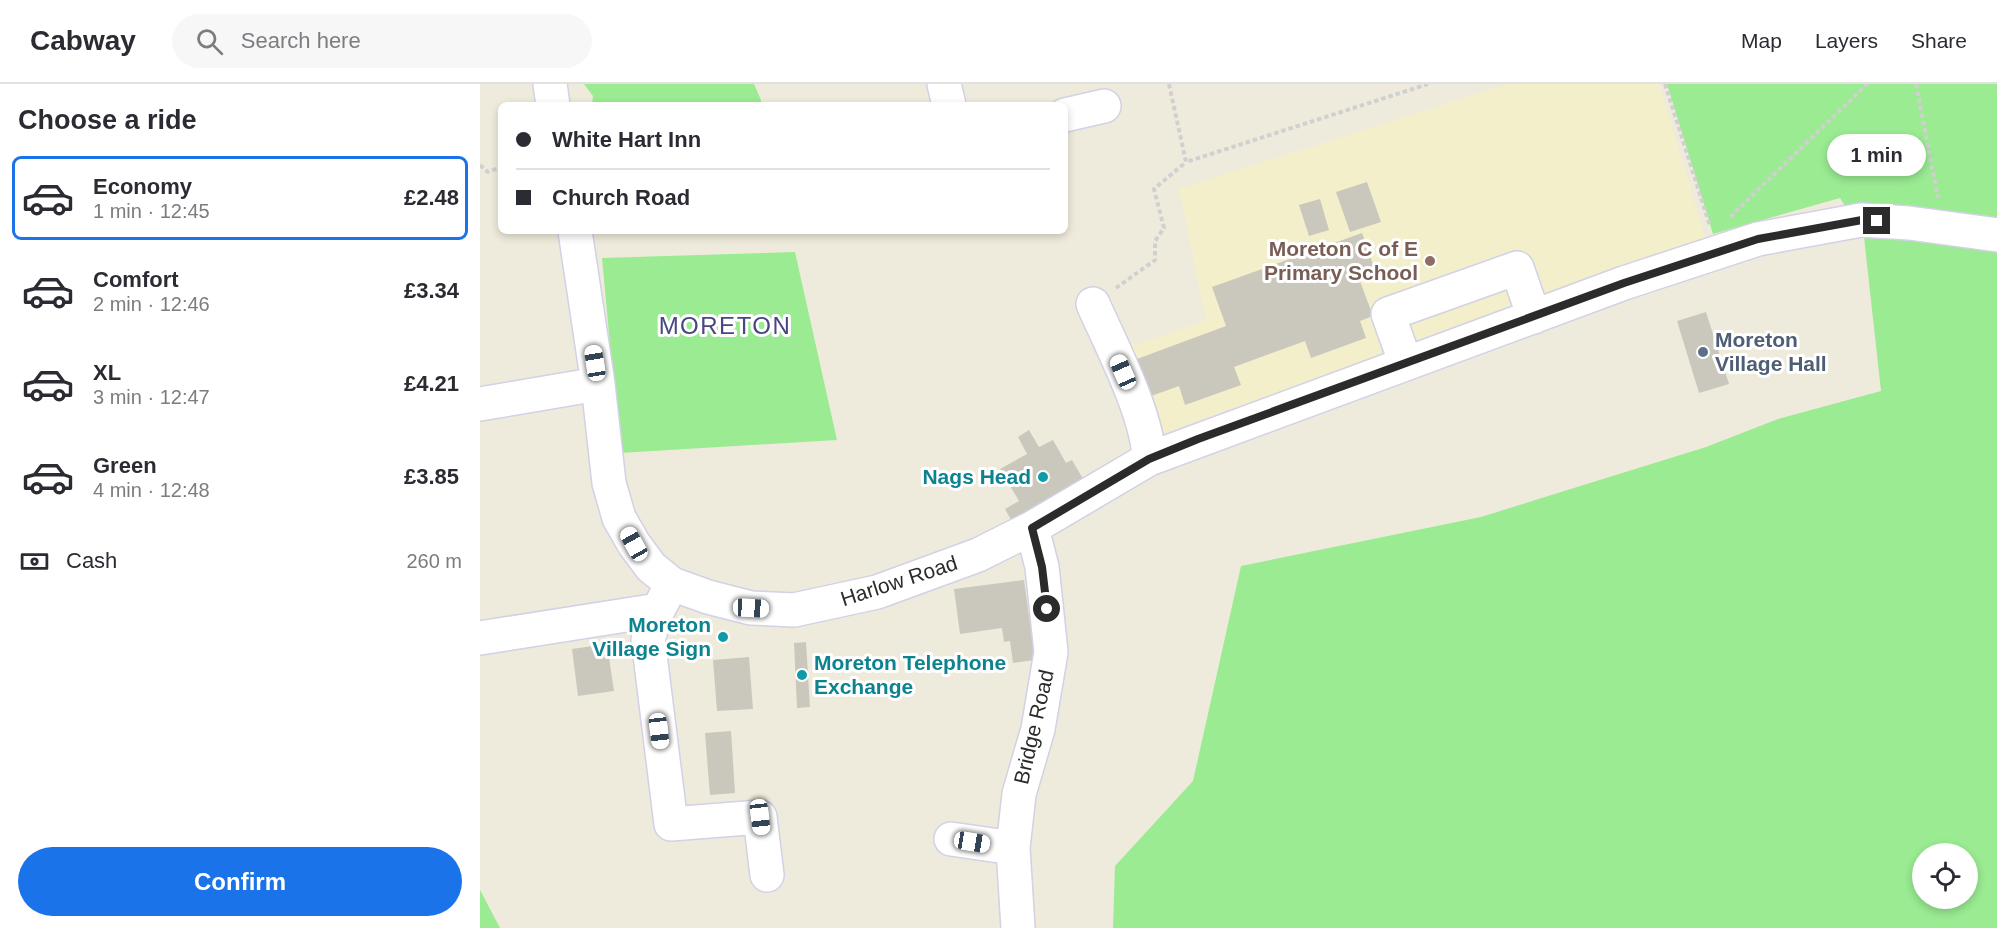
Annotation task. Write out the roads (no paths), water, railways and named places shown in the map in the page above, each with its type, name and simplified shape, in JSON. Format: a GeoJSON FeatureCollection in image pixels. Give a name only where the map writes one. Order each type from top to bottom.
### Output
{"type":"FeatureCollection","features":[{"type":"Feature","properties":{"kind":"street"},"geometry":{"type":"LineString","coordinates":[[550,84],[553,102]]}},
{"type":"Feature","properties":{"kind":"street"},"geometry":{"type":"LineString","coordinates":[[944,84],[948,102]]}},
{"type":"Feature","properties":{"kind":"street"},"geometry":{"type":"LineString","coordinates":[[1068,114],[1104,106]]}},
{"type":"Feature","properties":{"kind":"street","name":"Harlow Road"},"geometry":{"type":"LineString","coordinates":[[575,234],[598,384],[609,483],[619,518],[651,567],[665,597],[708,597],[751,608],[794,610],[877,592],[978,555],[1032,528],[1149,459],[1624,283],[1758,239],[1862,220],[1997,235]]}},
{"type":"Feature","properties":{"kind":"street"},"geometry":{"type":"LineString","coordinates":[[1406,364],[1388,314],[1517,268],[1534,316]]}},
{"type":"Feature","properties":{"kind":"street"},"geometry":{"type":"LineString","coordinates":[[1093,304],[1123,372],[1149,441],[1149,459]]}},
{"type":"Feature","properties":{"kind":"street"},"geometry":{"type":"LineString","coordinates":[[480,404],[598,384]]}},
{"type":"Feature","properties":{"kind":"street","name":"Bridge Road"},"geometry":{"type":"LineString","coordinates":[[1018,928],[1014,848],[1019,794],[1038,729],[1051,652],[1042,567],[1032,528]]}},
{"type":"Feature","properties":{"kind":"street"},"geometry":{"type":"LineString","coordinates":[[480,638],[665,597]]}},
{"type":"Feature","properties":{"kind":"street"},"geometry":{"type":"LineString","coordinates":[[665,597],[648,639],[671,824],[760,817],[767,875]]}},
{"type":"Feature","properties":{"kind":"street"},"geometry":{"type":"LineString","coordinates":[[951,839],[1014,848]]}},
{"type":"Feature","properties":{"kind":"place","name":"Moreton C of E Primary School"},"geometry":{"type":"Point","coordinates":[1430,261]}},
{"type":"Feature","properties":{"kind":"place","name":"Moreton Village Hall"},"geometry":{"type":"Point","coordinates":[1703,352]}},
{"type":"Feature","properties":{"kind":"place","name":"Nags Head"},"geometry":{"type":"Point","coordinates":[1043,477]}},
{"type":"Feature","properties":{"kind":"place","name":"Moreton Village Sign"},"geometry":{"type":"Point","coordinates":[723,637]}},
{"type":"Feature","properties":{"kind":"place","name":"Moreton Telephone Exchange"},"geometry":{"type":"Point","coordinates":[802,675]}},
{"type":"Feature","properties":{"kind":"district","name":"MORETON"},"geometry":{"type":"Point","coordinates":[725,326]}}]}
